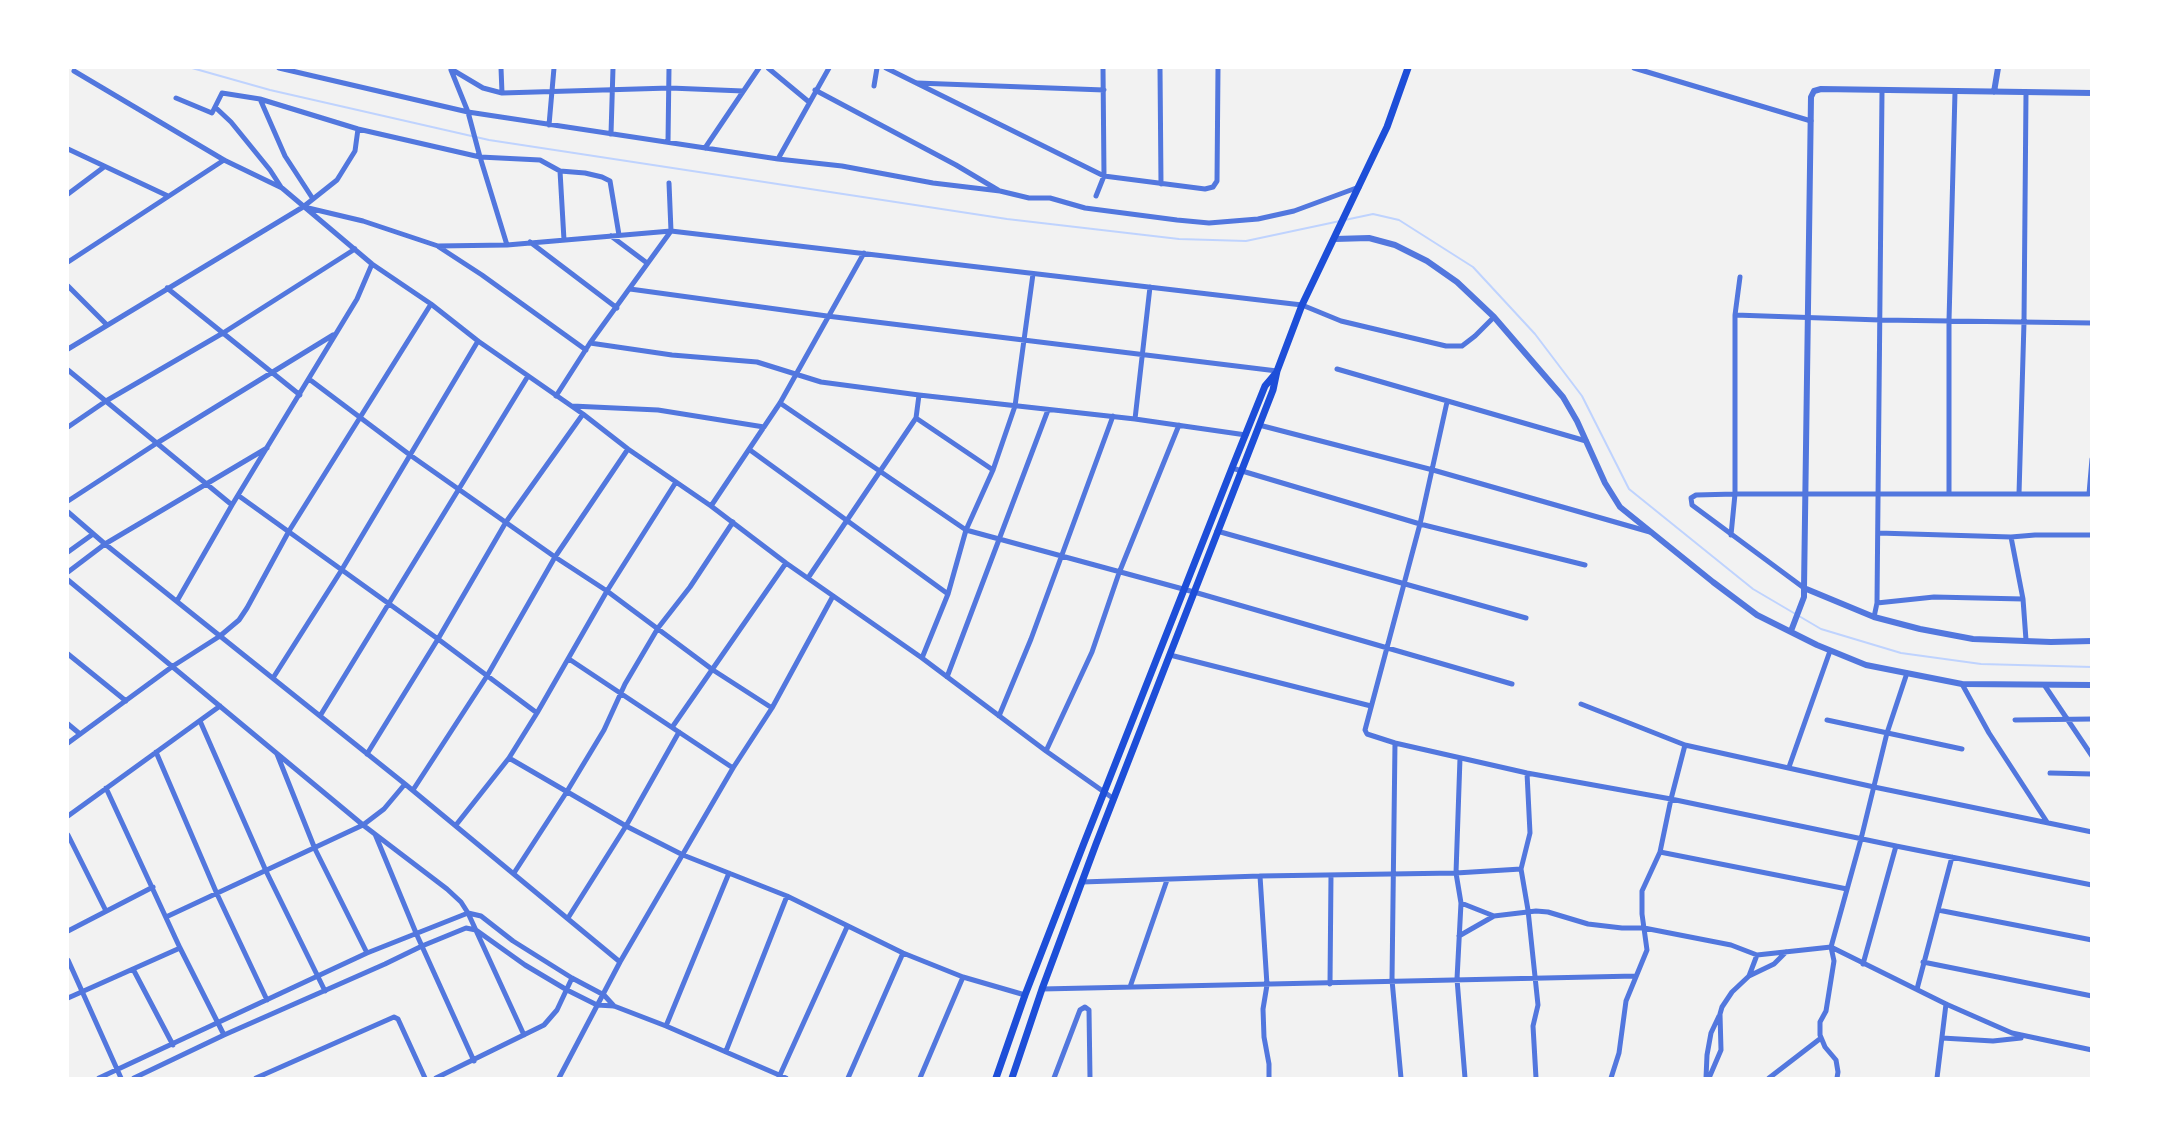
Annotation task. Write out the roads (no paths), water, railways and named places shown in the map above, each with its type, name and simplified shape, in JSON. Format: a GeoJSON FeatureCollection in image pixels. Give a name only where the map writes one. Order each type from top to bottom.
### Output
{"type":"FeatureCollection","features":[{"type":"Feature","properties":{"kind":"main road"},"geometry":{"type":"LineString","coordinates":[[1012,1078],[1082,882],[1273,390],[1277,370],[1302,305],[1337,236],[1387,127],[1408,68]]}},
{"type":"Feature","properties":{"kind":"main road"},"geometry":{"type":"LineString","coordinates":[[996,1078],[1025,996],[1232,468],[1265,386],[1277,370]]}},
{"type":"Feature","properties":{"kind":"street"},"geometry":{"type":"LineString","coordinates":[[279,68],[468,112],[778,159],[842,166],[933,183],[1000,191],[1029,198],[1050,198],[1086,208],[1209,223],[1258,219],[1294,211],[1360,187]]}},
{"type":"Feature","properties":{"kind":"street"},"geometry":{"type":"LineString","coordinates":[[451,68],[468,112],[507,245]]}},
{"type":"Feature","properties":{"kind":"street"},"geometry":{"type":"LineString","coordinates":[[451,68],[483,88],[502,93],[670,88],[743,91]]}},
{"type":"Feature","properties":{"kind":"street"},"geometry":{"type":"LineString","coordinates":[[501,68],[502,93]]}},
{"type":"Feature","properties":{"kind":"street"},"geometry":{"type":"LineString","coordinates":[[549,125],[554,68]]}},
{"type":"Feature","properties":{"kind":"street"},"geometry":{"type":"LineString","coordinates":[[611,134],[613,68]]}},
{"type":"Feature","properties":{"kind":"street"},"geometry":{"type":"LineString","coordinates":[[668,142],[669,68]]}},
{"type":"Feature","properties":{"kind":"street"},"geometry":{"type":"LineString","coordinates":[[705,147],[759,68]]}},
{"type":"Feature","properties":{"kind":"street"},"geometry":{"type":"LineString","coordinates":[[768,68],[809,102]]}},
{"type":"Feature","properties":{"kind":"street"},"geometry":{"type":"LineString","coordinates":[[778,159],[829,68]]}},
{"type":"Feature","properties":{"kind":"street"},"geometry":{"type":"LineString","coordinates":[[874,86],[877,68]]}},
{"type":"Feature","properties":{"kind":"street"},"geometry":{"type":"LineString","coordinates":[[886,68],[1104,176],[1205,189],[1214,187],[1217,181],[1218,68]]}},
{"type":"Feature","properties":{"kind":"street"},"geometry":{"type":"LineString","coordinates":[[1096,196],[1104,176],[1103,68]]}},
{"type":"Feature","properties":{"kind":"street"},"geometry":{"type":"LineString","coordinates":[[1160,68],[1161,184]]}},
{"type":"Feature","properties":{"kind":"street"},"geometry":{"type":"LineString","coordinates":[[1634,68],[1811,121]]}},
{"type":"Feature","properties":{"kind":"street"},"geometry":{"type":"LineString","coordinates":[[1994,92],[1998,68]]}},
{"type":"Feature","properties":{"kind":"street"},"geometry":{"type":"LineString","coordinates":[[74,71],[224,160],[282,188]]}},
{"type":"Feature","properties":{"kind":"street"},"geometry":{"type":"LineString","coordinates":[[916,82],[1104,90]]}},
{"type":"Feature","properties":{"kind":"street"},"geometry":{"type":"LineString","coordinates":[[1793,628],[1804,597],[1811,97],[1814,91],[1821,89],[1882,92],[2091,93]]}},
{"type":"Feature","properties":{"kind":"street"},"geometry":{"type":"LineString","coordinates":[[815,90],[1000,191]]}},
{"type":"Feature","properties":{"kind":"street"},"geometry":{"type":"LineString","coordinates":[[1874,617],[1877,603],[1882,92]]}},
{"type":"Feature","properties":{"kind":"street"},"geometry":{"type":"LineString","coordinates":[[1948,493],[1954,92]]}},
{"type":"Feature","properties":{"kind":"street"},"geometry":{"type":"LineString","coordinates":[[213,110],[222,93],[260,99],[358,129],[480,157],[540,160],[560,171],[602,177],[610,181],[620,235]]}},
{"type":"Feature","properties":{"kind":"street"},"geometry":{"type":"LineString","coordinates":[[2019,494],[2024,322],[2026,93]]}},
{"type":"Feature","properties":{"kind":"street"},"geometry":{"type":"LineString","coordinates":[[176,98],[213,110],[231,122],[282,188],[372,264],[431,304],[478,341],[583,414],[628,449],[711,506],[786,563],[922,658],[1114,799]]}},
{"type":"Feature","properties":{"kind":"street"},"geometry":{"type":"LineString","coordinates":[[260,99],[285,156],[313,199]]}},
{"type":"Feature","properties":{"kind":"street"},"geometry":{"type":"LineString","coordinates":[[68,349],[303,207],[337,180],[356,151],[358,129]]}},
{"type":"Feature","properties":{"kind":"street"},"geometry":{"type":"LineString","coordinates":[[68,149],[168,196]]}},
{"type":"Feature","properties":{"kind":"street"},"geometry":{"type":"LineString","coordinates":[[68,262],[224,160]]}},
{"type":"Feature","properties":{"kind":"street"},"geometry":{"type":"LineString","coordinates":[[68,194],[104,167]]}},
{"type":"Feature","properties":{"kind":"street"},"geometry":{"type":"LineString","coordinates":[[560,171],[564,240]]}},
{"type":"Feature","properties":{"kind":"street"},"geometry":{"type":"LineString","coordinates":[[556,396],[590,343],[670,231],[669,183]]}},
{"type":"Feature","properties":{"kind":"street"},"geometry":{"type":"LineString","coordinates":[[303,207],[363,221],[438,246],[482,274],[586,350]]}},
{"type":"Feature","properties":{"kind":"street"},"geometry":{"type":"LineString","coordinates":[[438,246],[507,245],[670,231],[1302,305],[1341,321],[1454,347],[1462,346],[1494,317]]}},
{"type":"Feature","properties":{"kind":"street"},"geometry":{"type":"LineString","coordinates":[[611,236],[647,263]]}},
{"type":"Feature","properties":{"kind":"street"},"geometry":{"type":"LineString","coordinates":[[1337,236],[1382,240],[1410,251],[1456,282],[1494,317],[1559,391],[1577,421],[1612,496],[1630,516],[1757,615],[1793,628],[1830,651],[1866,665],[1962,684],[2091,685]]}},
{"type":"Feature","properties":{"kind":"street"},"geometry":{"type":"LineString","coordinates":[[530,243],[616,308]]}},
{"type":"Feature","properties":{"kind":"street"},"geometry":{"type":"LineString","coordinates":[[68,427],[106,401],[222,333],[355,249]]}},
{"type":"Feature","properties":{"kind":"street"},"geometry":{"type":"LineString","coordinates":[[711,506],[780,403],[864,253]]}},
{"type":"Feature","properties":{"kind":"street"},"geometry":{"type":"LineString","coordinates":[[177,601],[232,505],[357,299],[372,264]]}},
{"type":"Feature","properties":{"kind":"street"},"geometry":{"type":"LineString","coordinates":[[922,658],[948,594],[966,530],[993,470],[1015,406],[1033,274]]}},
{"type":"Feature","properties":{"kind":"street"},"geometry":{"type":"LineString","coordinates":[[1731,535],[1735,494],[1736,315],[1740,277]]}},
{"type":"Feature","properties":{"kind":"street"},"geometry":{"type":"LineString","coordinates":[[68,286],[107,325]]}},
{"type":"Feature","properties":{"kind":"street"},"geometry":{"type":"LineString","coordinates":[[1135,419],[1150,287]]}},
{"type":"Feature","properties":{"kind":"street"},"geometry":{"type":"LineString","coordinates":[[167,288],[300,395]]}},
{"type":"Feature","properties":{"kind":"street"},"geometry":{"type":"LineString","coordinates":[[630,288],[1023,341],[1277,370]]}},
{"type":"Feature","properties":{"kind":"street"},"geometry":{"type":"LineString","coordinates":[[68,743],[173,666],[231,628],[248,608],[289,531],[431,304]]}},
{"type":"Feature","properties":{"kind":"street"},"geometry":{"type":"LineString","coordinates":[[1736,315],[2091,323]]}},
{"type":"Feature","properties":{"kind":"street"},"geometry":{"type":"LineString","coordinates":[[68,501],[157,443],[336,333]]}},
{"type":"Feature","properties":{"kind":"street"},"geometry":{"type":"LineString","coordinates":[[273,678],[341,571],[478,341]]}},
{"type":"Feature","properties":{"kind":"street"},"geometry":{"type":"LineString","coordinates":[[590,343],[672,355],[757,362],[821,382],[1113,416],[1246,435]]}},
{"type":"Feature","properties":{"kind":"street"},"geometry":{"type":"LineString","coordinates":[[1337,369],[1586,441]]}},
{"type":"Feature","properties":{"kind":"street"},"geometry":{"type":"LineString","coordinates":[[68,370],[232,505]]}},
{"type":"Feature","properties":{"kind":"street"},"geometry":{"type":"LineString","coordinates":[[320,716],[528,376]]}},
{"type":"Feature","properties":{"kind":"street"},"geometry":{"type":"LineString","coordinates":[[309,380],[410,455],[607,591],[713,670],[772,708]]}},
{"type":"Feature","properties":{"kind":"street"},"geometry":{"type":"LineString","coordinates":[[808,578],[916,418],[919,395]]}},
{"type":"Feature","properties":{"kind":"street"},"geometry":{"type":"LineString","coordinates":[[1447,402],[1420,524],[1365,730],[1367,734],[1395,743],[1527,773],[1671,799],[2091,885]]}},
{"type":"Feature","properties":{"kind":"street"},"geometry":{"type":"LineString","coordinates":[[780,403],[966,530],[1194,592],[1512,684]]}},
{"type":"Feature","properties":{"kind":"street"},"geometry":{"type":"LineString","coordinates":[[571,406],[658,410],[764,427]]}},
{"type":"Feature","properties":{"kind":"street"},"geometry":{"type":"LineString","coordinates":[[947,677],[1048,410]]}},
{"type":"Feature","properties":{"kind":"street"},"geometry":{"type":"LineString","coordinates":[[367,754],[438,639],[506,522],[583,414]]}},
{"type":"Feature","properties":{"kind":"street"},"geometry":{"type":"LineString","coordinates":[[999,716],[1031,639],[1113,416]]}},
{"type":"Feature","properties":{"kind":"street"},"geometry":{"type":"LineString","coordinates":[[916,418],[993,470]]}},
{"type":"Feature","properties":{"kind":"street"},"geometry":{"type":"LineString","coordinates":[[1259,424],[1652,532]]}},
{"type":"Feature","properties":{"kind":"street"},"geometry":{"type":"LineString","coordinates":[[1046,751],[1092,652],[1119,573],[1179,425]]}},
{"type":"Feature","properties":{"kind":"street"},"geometry":{"type":"LineString","coordinates":[[68,572],[105,544],[269,447]]}},
{"type":"Feature","properties":{"kind":"street"},"geometry":{"type":"LineString","coordinates":[[413,790],[487,676],[555,557],[628,449]]}},
{"type":"Feature","properties":{"kind":"street"},"geometry":{"type":"LineString","coordinates":[[750,450],[845,522],[948,594]]}},
{"type":"Feature","properties":{"kind":"street"},"geometry":{"type":"LineString","coordinates":[[2091,459],[2089,494],[1735,494],[1696,495],[1691,498],[1692,505],[1804,588],[1874,617],[1920,630],[1973,639],[2091,641]]}},
{"type":"Feature","properties":{"kind":"street"},"geometry":{"type":"LineString","coordinates":[[1232,468],[1420,524],[1585,566]]}},
{"type":"Feature","properties":{"kind":"street"},"geometry":{"type":"LineString","coordinates":[[456,825],[508,758],[537,713],[607,591],[676,482]]}},
{"type":"Feature","properties":{"kind":"street"},"geometry":{"type":"LineString","coordinates":[[239,496],[537,713]]}},
{"type":"Feature","properties":{"kind":"street"},"geometry":{"type":"LineString","coordinates":[[68,512],[456,825],[620,962]]}},
{"type":"Feature","properties":{"kind":"street"},"geometry":{"type":"LineString","coordinates":[[514,873],[604,730],[625,684],[658,628],[701,571],[733,522]]}},
{"type":"Feature","properties":{"kind":"street"},"geometry":{"type":"LineString","coordinates":[[1217,531],[1526,618]]}},
{"type":"Feature","properties":{"kind":"street"},"geometry":{"type":"LineString","coordinates":[[1878,533],[2011,537],[2091,535]]}},
{"type":"Feature","properties":{"kind":"street"},"geometry":{"type":"LineString","coordinates":[[68,552],[93,534]]}},
{"type":"Feature","properties":{"kind":"street"},"geometry":{"type":"LineString","coordinates":[[2011,537],[2023,598],[2026,640]]}},
{"type":"Feature","properties":{"kind":"street"},"geometry":{"type":"LineString","coordinates":[[673,726],[786,563]]}},
{"type":"Feature","properties":{"kind":"street"},"geometry":{"type":"LineString","coordinates":[[68,580],[374,834],[447,889],[468,913],[524,1035]]}},
{"type":"Feature","properties":{"kind":"street"},"geometry":{"type":"LineString","coordinates":[[559,1078],[620,962],[733,768],[772,708],[833,596]]}},
{"type":"Feature","properties":{"kind":"street"},"geometry":{"type":"LineString","coordinates":[[1877,603],[1934,597],[2023,598]]}},
{"type":"Feature","properties":{"kind":"street"},"geometry":{"type":"LineString","coordinates":[[1789,767],[1830,651]]}},
{"type":"Feature","properties":{"kind":"street"},"geometry":{"type":"LineString","coordinates":[[68,654],[126,701]]}},
{"type":"Feature","properties":{"kind":"street"},"geometry":{"type":"LineString","coordinates":[[1170,655],[1371,706]]}},
{"type":"Feature","properties":{"kind":"street"},"geometry":{"type":"LineString","coordinates":[[569,659],[733,768]]}},
{"type":"Feature","properties":{"kind":"street"},"geometry":{"type":"LineString","coordinates":[[1837,1078],[1836,1060],[1821,1038],[1820,1022],[1826,1011],[1834,962],[1830,947],[1861,839],[1887,733],[1907,673]]}},
{"type":"Feature","properties":{"kind":"street"},"geometry":{"type":"LineString","coordinates":[[1962,684],[1989,733],[2048,822]]}},
{"type":"Feature","properties":{"kind":"street"},"geometry":{"type":"LineString","coordinates":[[2045,686],[2091,756]]}},
{"type":"Feature","properties":{"kind":"street"},"geometry":{"type":"LineString","coordinates":[[1581,704],[1685,745],[2091,832]]}},
{"type":"Feature","properties":{"kind":"street"},"geometry":{"type":"LineString","coordinates":[[68,816],[220,705]]}},
{"type":"Feature","properties":{"kind":"street"},"geometry":{"type":"LineString","coordinates":[[2015,720],[2091,719]]}},
{"type":"Feature","properties":{"kind":"street"},"geometry":{"type":"LineString","coordinates":[[1827,720],[1962,749]]}},
{"type":"Feature","properties":{"kind":"street"},"geometry":{"type":"LineString","coordinates":[[200,721],[266,871],[325,991]]}},
{"type":"Feature","properties":{"kind":"street"},"geometry":{"type":"LineString","coordinates":[[68,724],[80,734]]}},
{"type":"Feature","properties":{"kind":"street"},"geometry":{"type":"LineString","coordinates":[[568,918],[626,826],[679,732]]}},
{"type":"Feature","properties":{"kind":"street"},"geometry":{"type":"LineString","coordinates":[[1395,743],[1392,980],[1401,1078]]}},
{"type":"Feature","properties":{"kind":"street"},"geometry":{"type":"LineString","coordinates":[[1611,1078],[1619,1053],[1626,1000],[1645,960],[1647,950],[1642,914],[1642,891],[1660,852],[1685,745]]}},
{"type":"Feature","properties":{"kind":"street"},"geometry":{"type":"LineString","coordinates":[[156,752],[217,894],[267,1000]]}},
{"type":"Feature","properties":{"kind":"street"},"geometry":{"type":"LineString","coordinates":[[276,753],[315,849],[367,953]]}},
{"type":"Feature","properties":{"kind":"street"},"geometry":{"type":"LineString","coordinates":[[508,758],[566,793],[682,855],[787,896],[903,953],[963,977],[1025,996]]}},
{"type":"Feature","properties":{"kind":"street"},"geometry":{"type":"LineString","coordinates":[[1460,758],[1456,873],[1461,903],[1457,979],[1465,1078]]}},
{"type":"Feature","properties":{"kind":"street"},"geometry":{"type":"LineString","coordinates":[[1527,773],[1530,833],[1521,869],[1528,910],[1538,1005],[1533,1026],[1536,1078]]}},
{"type":"Feature","properties":{"kind":"street"},"geometry":{"type":"LineString","coordinates":[[2050,773],[2091,774]]}},
{"type":"Feature","properties":{"kind":"street"},"geometry":{"type":"LineString","coordinates":[[166,917],[363,825],[384,810],[405,784]]}},
{"type":"Feature","properties":{"kind":"street"},"geometry":{"type":"LineString","coordinates":[[106,788],[180,948],[224,1035]]}},
{"type":"Feature","properties":{"kind":"street"},"geometry":{"type":"LineString","coordinates":[[374,834],[474,1061]]}},
{"type":"Feature","properties":{"kind":"street"},"geometry":{"type":"LineString","coordinates":[[68,835],[106,911]]}},
{"type":"Feature","properties":{"kind":"street"},"geometry":{"type":"LineString","coordinates":[[1863,964],[1896,846]]}},
{"type":"Feature","properties":{"kind":"street"},"geometry":{"type":"LineString","coordinates":[[1660,852],[1847,889]]}},
{"type":"Feature","properties":{"kind":"street"},"geometry":{"type":"LineString","coordinates":[[1917,989],[1952,857]]}},
{"type":"Feature","properties":{"kind":"street"},"geometry":{"type":"LineString","coordinates":[[1082,882],[1456,873],[1521,869]]}},
{"type":"Feature","properties":{"kind":"street"},"geometry":{"type":"LineString","coordinates":[[666,1026],[729,873]]}},
{"type":"Feature","properties":{"kind":"street"},"geometry":{"type":"LineString","coordinates":[[1330,984],[1331,875]]}},
{"type":"Feature","properties":{"kind":"street"},"geometry":{"type":"LineString","coordinates":[[1260,876],[1268,985],[1263,1009],[1264,1037],[1269,1078]]}},
{"type":"Feature","properties":{"kind":"street"},"geometry":{"type":"LineString","coordinates":[[1130,987],[1167,880]]}},
{"type":"Feature","properties":{"kind":"street"},"geometry":{"type":"LineString","coordinates":[[68,931],[153,887]]}},
{"type":"Feature","properties":{"kind":"street"},"geometry":{"type":"LineString","coordinates":[[726,1051],[787,896]]}},
{"type":"Feature","properties":{"kind":"street"},"geometry":{"type":"LineString","coordinates":[[1461,903],[1494,916]]}},
{"type":"Feature","properties":{"kind":"street"},"geometry":{"type":"LineString","coordinates":[[1938,909],[2091,940]]}},
{"type":"Feature","properties":{"kind":"street"},"geometry":{"type":"LineString","coordinates":[[1459,936],[1494,916],[1528,910],[1548,912],[1594,925],[1644,928],[1731,945],[1757,955],[1830,947],[1946,1004],[2024,1037],[2091,1050]]}},
{"type":"Feature","properties":{"kind":"street"},"geometry":{"type":"LineString","coordinates":[[99,1078],[367,953],[468,913],[481,916],[513,941],[604,995],[614,1006]]}},
{"type":"Feature","properties":{"kind":"street"},"geometry":{"type":"LineString","coordinates":[[134,1078],[224,1035],[461,929],[476,930],[525,965],[597,1005],[614,1006],[666,1026],[782,1078],[847,927]]}},
{"type":"Feature","properties":{"kind":"street"},"geometry":{"type":"LineString","coordinates":[[68,998],[180,948]]}},
{"type":"Feature","properties":{"kind":"street"},"geometry":{"type":"LineString","coordinates":[[1708,1078],[1707,1055],[1711,1033],[1722,1007],[1732,992],[1749,976],[1774,964],[1786,952]]}},
{"type":"Feature","properties":{"kind":"street"},"geometry":{"type":"LineString","coordinates":[[848,1078],[903,953]]}},
{"type":"Feature","properties":{"kind":"street"},"geometry":{"type":"LineString","coordinates":[[1749,976],[1757,955]]}},
{"type":"Feature","properties":{"kind":"street"},"geometry":{"type":"LineString","coordinates":[[68,960],[121,1078]]}},
{"type":"Feature","properties":{"kind":"street"},"geometry":{"type":"LineString","coordinates":[[1923,962],[2091,996]]}},
{"type":"Feature","properties":{"kind":"street"},"geometry":{"type":"LineString","coordinates":[[133,969],[173,1045]]}},
{"type":"Feature","properties":{"kind":"street"},"geometry":{"type":"LineString","coordinates":[[1042,989],[1636,976]]}},
{"type":"Feature","properties":{"kind":"street"},"geometry":{"type":"LineString","coordinates":[[920,1078],[963,977]]}},
{"type":"Feature","properties":{"kind":"street"},"geometry":{"type":"LineString","coordinates":[[436,1078],[544,1025],[552,1018],[572,978]]}},
{"type":"Feature","properties":{"kind":"street"},"geometry":{"type":"LineString","coordinates":[[1937,1078],[1946,1004]]}},
{"type":"Feature","properties":{"kind":"street"},"geometry":{"type":"LineString","coordinates":[[1054,1078],[1080,1010],[1084,1008],[1089,1010],[1090,1078]]}},
{"type":"Feature","properties":{"kind":"street"},"geometry":{"type":"LineString","coordinates":[[1708,1078],[1721,1050],[1720,1014]]}},
{"type":"Feature","properties":{"kind":"street"},"geometry":{"type":"LineString","coordinates":[[256,1078],[394,1017],[398,1019],[425,1078]]}},
{"type":"Feature","properties":{"kind":"street"},"geometry":{"type":"LineString","coordinates":[[1942,1038],[1993,1041],[2024,1037]]}},
{"type":"Feature","properties":{"kind":"street"},"geometry":{"type":"LineString","coordinates":[[1769,1078],[1821,1038]]}},
{"type":"Feature","properties":{"kind":"waterway"},"geometry":{"type":"LineString","coordinates":[[192,68],[270,90],[489,140],[1007,219],[1179,239],[1246,241],[1373,214],[1399,220],[1473,267],[1535,334],[1582,396],[1629,489],[1753,589],[1821,629],[1901,653],[1981,664],[2092,667]]}}]}
